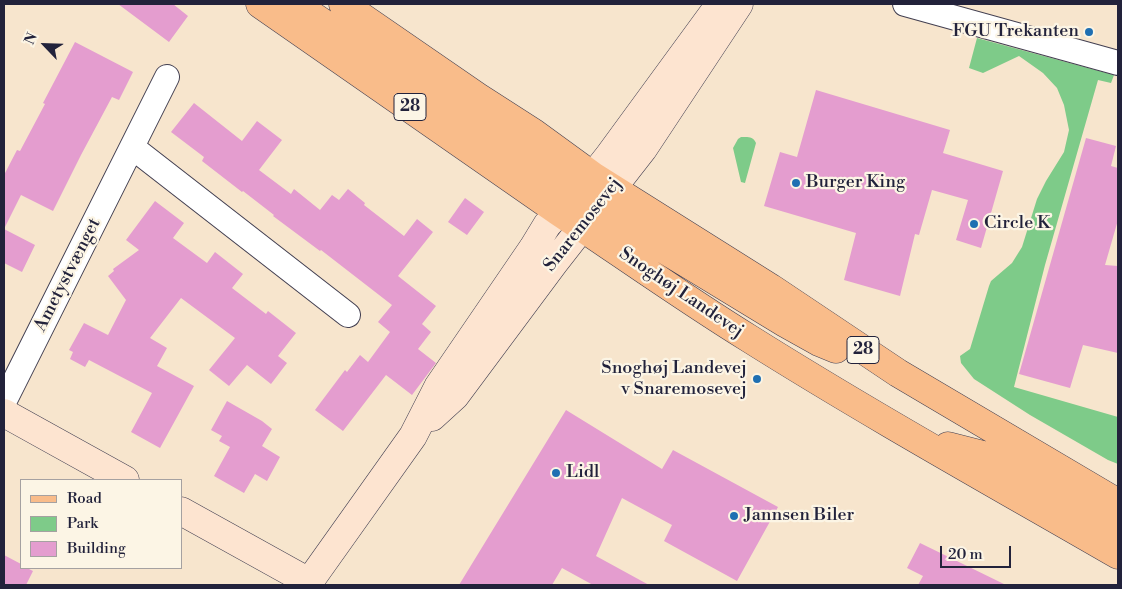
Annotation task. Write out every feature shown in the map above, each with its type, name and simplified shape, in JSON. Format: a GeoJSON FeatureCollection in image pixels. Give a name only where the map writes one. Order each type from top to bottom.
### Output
{"type":"FeatureCollection","features":[{"type":"Feature","properties":{"kind":"main road","name":"Snoghøj Landevej"},"geometry":{"type":"LineString","coordinates":[[260,4],[559,212],[592,198]]}},
{"type":"Feature","properties":{"kind":"main road"},"geometry":{"type":"LineString","coordinates":[[292,4],[298,6],[565,186],[592,198]]}},
{"type":"Feature","properties":{"kind":"main road","name":"Snoghøj Landevej"},"geometry":{"type":"LineString","coordinates":[[343,4],[478,97],[534,133],[592,198],[771,288],[898,373],[1118,503]]}},
{"type":"Feature","properties":{"kind":"main road","name":"Snoghøj Landevej"},"geometry":{"type":"LineString","coordinates":[[592,198],[606,242],[680,294],[751,340],[915,438],[1118,555]]}},
{"type":"Feature","properties":{"kind":"main road"},"geometry":{"type":"LineString","coordinates":[[915,438],[987,456],[1118,529]]}},
{"type":"Feature","properties":{"kind":"street","name":"Snaremosevej"},"geometry":{"type":"LineString","coordinates":[[413,436],[455,396],[549,269],[638,116],[720,4]]}},
{"type":"Feature","properties":{"kind":"street","name":"Snaremosevej"},"geometry":{"type":"LineString","coordinates":[[592,198],[643,149],[739,4]]}},
{"type":"Feature","properties":{"kind":"street"},"geometry":{"type":"LineString","coordinates":[[905,4],[1118,63]]}},
{"type":"Feature","properties":{"kind":"street","name":"Ametystvænget"},"geometry":{"type":"LineString","coordinates":[[4,402],[167,77]]}},
{"type":"Feature","properties":{"kind":"street"},"geometry":{"type":"LineString","coordinates":[[132,147],[348,315]]}},
{"type":"Feature","properties":{"kind":"street","name":"Snaremosevej"},"geometry":{"type":"LineString","coordinates":[[310,584],[413,436],[438,387],[547,225],[559,212]]}},
{"type":"Feature","properties":{"kind":"street"},"geometry":{"type":"LineString","coordinates":[[4,413],[123,479]]}},
{"type":"Feature","properties":{"kind":"street"},"geometry":{"type":"LineString","coordinates":[[182,512],[310,584]]}},
{"type":"Feature","properties":{"kind":"green space"},"geometry":{"type":"Polygon","coordinates":[[[977,38],[1114,75],[1111,83],[1098,80],[1045,265],[1014,387],[1118,417],[1118,464],[1030,415],[974,379],[961,363],[960,356],[970,349],[991,281],[1012,263],[1022,247],[1037,199],[1064,152],[1069,130],[1064,105],[1057,88],[1043,73],[1019,56],[983,73],[969,68],[977,38]]]}},
{"type":"Feature","properties":{"kind":"green space"},"geometry":{"type":"Polygon","coordinates":[[[741,137],[752,138],[756,143],[745,183],[741,182],[733,148],[741,137]]]}},
{"type":"Feature","properties":{"kind":"building"},"geometry":{"type":"Polygon","coordinates":[[[118,4],[173,4],[188,16],[169,42],[118,4]]]}},
{"type":"Feature","properties":{"kind":"building"},"geometry":{"type":"Polygon","coordinates":[[[75,42],[133,72],[119,100],[112,97],[53,211],[21,195],[4,229],[4,175],[17,150],[20,151],[75,42]]]}},
{"type":"Feature","properties":{"kind":"building"},"geometry":{"type":"Polygon","coordinates":[[[816,90],[950,130],[943,153],[1003,171],[981,248],[956,240],[968,200],[932,190],[919,235],[915,234],[900,296],[844,280],[856,233],[764,206],[780,152],[797,157],[816,90]]]}},
{"type":"Feature","properties":{"kind":"building"},"geometry":{"type":"Polygon","coordinates":[[[194,103],[242,141],[257,121],[282,140],[259,170],[291,194],[294,189],[320,210],[332,195],[339,200],[348,189],[365,203],[364,205],[404,236],[417,219],[433,232],[398,276],[436,306],[422,324],[431,332],[418,349],[436,363],[412,395],[386,375],[343,431],[315,410],[345,370],[347,372],[360,355],[368,362],[390,332],[378,322],[392,305],[202,161],[204,157],[171,132],[194,103]]]}},
{"type":"Feature","properties":{"kind":"building"},"geometry":{"type":"Polygon","coordinates":[[[1086,138],[1116,146],[1111,166],[1118,168],[1118,220],[1105,265],[1118,266],[1118,353],[1083,345],[1070,388],[1019,374],[1086,138]]]}},
{"type":"Feature","properties":{"kind":"building"},"geometry":{"type":"Polygon","coordinates":[[[465,198],[484,212],[467,235],[448,222],[465,198]]]}},
{"type":"Feature","properties":{"kind":"building"},"geometry":{"type":"Polygon","coordinates":[[[155,201],[184,223],[173,238],[207,263],[215,252],[243,274],[232,288],[266,314],[268,311],[296,333],[278,356],[287,363],[271,384],[247,365],[229,386],[209,370],[235,338],[181,298],[150,338],[167,348],[157,366],[194,386],[160,448],[131,432],[152,393],[89,360],[85,367],[70,359],[73,352],[69,350],[84,323],[108,335],[126,300],[108,276],[114,271],[113,269],[139,250],[126,240],[155,201]]]}},
{"type":"Feature","properties":{"kind":"building"},"geometry":{"type":"Polygon","coordinates":[[[4,229],[35,245],[22,272],[4,263],[4,229]]]}},
{"type":"Feature","properties":{"kind":"building"},"geometry":{"type":"Polygon","coordinates":[[[227,401],[262,421],[272,429],[262,446],[280,457],[267,481],[255,474],[244,493],[214,476],[230,447],[219,441],[222,436],[211,430],[227,401]]]}},
{"type":"Feature","properties":{"kind":"building"},"geometry":{"type":"Polygon","coordinates":[[[566,410],[662,469],[673,450],[778,507],[737,581],[664,541],[672,525],[622,498],[596,556],[649,585],[593,585],[562,568],[552,585],[459,585],[566,410]]]}},
{"type":"Feature","properties":{"kind":"building"},"geometry":{"type":"Polygon","coordinates":[[[920,543],[1006,585],[918,585],[923,576],[907,568],[920,543]]]}},
{"type":"Feature","properties":{"kind":"building"},"geometry":{"type":"Polygon","coordinates":[[[4,555],[20,563],[20,569],[33,571],[26,585],[4,585],[4,555]]]}},
{"type":"Feature","properties":{"kind":"place","name":"FGU Trekanten"},"geometry":{"type":"Point","coordinates":[1089,32]}},
{"type":"Feature","properties":{"kind":"place","name":"Burger King"},"geometry":{"type":"Point","coordinates":[796,183]}},
{"type":"Feature","properties":{"kind":"place","name":"Circle K"},"geometry":{"type":"Point","coordinates":[974,224]}},
{"type":"Feature","properties":{"kind":"place","name":"Snoghøj Landevej v Snaremosevej"},"geometry":{"type":"Point","coordinates":[757,379]}},
{"type":"Feature","properties":{"kind":"place","name":"Lidl"},"geometry":{"type":"Point","coordinates":[556,473]}},
{"type":"Feature","properties":{"kind":"place","name":"Jannsen Biler"},"geometry":{"type":"Point","coordinates":[734,516]}}]}
